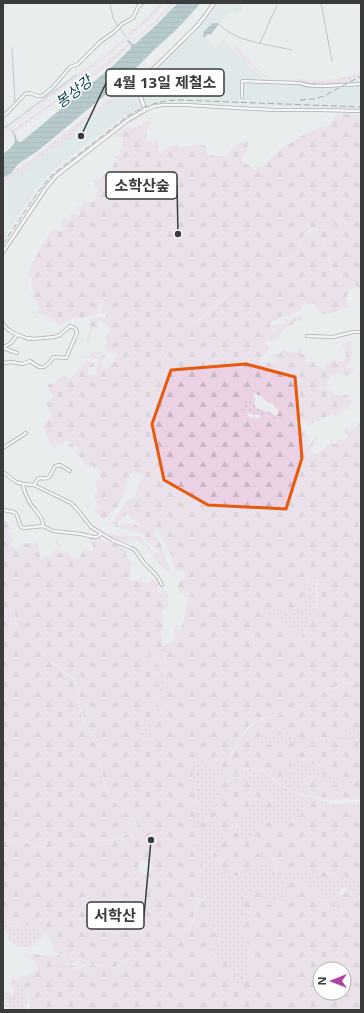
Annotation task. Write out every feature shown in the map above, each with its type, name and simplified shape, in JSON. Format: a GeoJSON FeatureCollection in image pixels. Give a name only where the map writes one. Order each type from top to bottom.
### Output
{"type":"FeatureCollection","features":[{"type":"Feature","properties":{"kind":"main road"},"geometry":{"type":"LineString","coordinates":[[3,252],[44,191],[56,176],[128,120],[145,110],[138,89],[139,83],[197,26],[214,3]]}},
{"type":"Feature","properties":{"kind":"street"},"geometry":{"type":"LineString","coordinates":[[3,116],[26,93],[42,96],[54,87],[71,66],[78,64],[100,42],[122,24],[133,18],[138,7],[142,3]]}},
{"type":"Feature","properties":{"kind":"street"},"geometry":{"type":"LineString","coordinates":[[242,97],[243,81],[300,83],[306,86],[361,84]]}},
{"type":"Feature","properties":{"kind":"street"},"geometry":{"type":"LineString","coordinates":[[145,110],[155,106],[186,105],[274,110],[361,111]]}},
{"type":"Feature","properties":{"kind":"street"},"geometry":{"type":"LineString","coordinates":[[3,323],[8,329],[17,335],[32,339],[54,338],[70,326],[77,331],[66,358],[54,356],[44,367],[39,367],[30,361],[23,364],[3,362]]}},
{"type":"Feature","properties":{"kind":"street"},"geometry":{"type":"LineString","coordinates":[[307,336],[333,337],[353,332],[361,332]]}},
{"type":"Feature","properties":{"kind":"street"},"geometry":{"type":"LineString","coordinates":[[3,347],[12,342],[17,335]]}},
{"type":"Feature","properties":{"kind":"street"},"geometry":{"type":"LineString","coordinates":[[3,347],[17,353]]}},
{"type":"Feature","properties":{"kind":"street"},"geometry":{"type":"LineString","coordinates":[[3,448],[26,434]]}},
{"type":"Feature","properties":{"kind":"street"},"geometry":{"type":"LineString","coordinates":[[34,486],[39,478],[46,479],[49,477],[55,466],[60,465],[70,471]]}},
{"type":"Feature","properties":{"kind":"street"},"geometry":{"type":"LineString","coordinates":[[3,472],[12,480],[34,486],[71,503],[77,508],[91,527],[112,540],[135,550],[144,563],[157,576],[162,585]]}},
{"type":"Feature","properties":{"kind":"street"},"geometry":{"type":"LineString","coordinates":[[23,484],[23,489],[31,506],[42,518],[43,526]]}},
{"type":"Feature","properties":{"kind":"street"},"geometry":{"type":"LineString","coordinates":[[3,510],[14,511],[21,527],[24,528],[43,526],[53,530],[93,537],[97,537],[101,534]]}},
{"type":"Feature","properties":{"kind":"highlighted area"},"geometry":{"type":"Polygon","coordinates":[[[246,364],[295,377],[302,458],[286,509],[208,505],[164,480],[152,424],[171,370],[246,364]]]}},
{"type":"Feature","properties":{"kind":"shaded area"},"geometry":{"type":"Polygon","coordinates":[[[217,3],[240,3],[242,7],[238,14],[231,12],[228,14],[206,39],[216,48],[223,39],[266,80],[325,85],[345,83],[361,74],[361,109],[173,102],[147,104],[123,117],[56,168],[37,189],[3,239],[3,182],[144,78],[194,33],[208,17],[217,3]]]}},
{"type":"Feature","properties":{"kind":"green space"},"geometry":{"type":"Polygon","coordinates":[[[161,3],[165,3],[153,16],[140,29],[139,25],[161,3]]]}},
{"type":"Feature","properties":{"kind":"green space"},"geometry":{"type":"Polygon","coordinates":[[[171,3],[174,3],[158,21],[131,43],[130,42],[149,26],[171,3]]]}},
{"type":"Feature","properties":{"kind":"green space"},"geometry":{"type":"Polygon","coordinates":[[[138,25],[138,29],[126,38],[112,52],[3,131],[105,55],[138,25]]]}},
{"type":"Feature","properties":{"kind":"green space"},"geometry":{"type":"Polygon","coordinates":[[[138,31],[127,40],[119,47],[129,37],[138,31]]]}},
{"type":"Feature","properties":{"kind":"green space"},"geometry":{"type":"Polygon","coordinates":[[[129,43],[130,44],[122,53],[113,61],[14,133],[12,130],[74,87],[73,85],[81,81],[129,43]]]}},
{"type":"Feature","properties":{"kind":"green space"},"geometry":{"type":"Polygon","coordinates":[[[231,46],[237,46],[255,67],[267,76],[267,79],[252,67],[231,46]]]}},
{"type":"Feature","properties":{"kind":"green space"},"geometry":{"type":"Polygon","coordinates":[[[106,58],[86,73],[3,134],[4,132],[106,58]]]}},
{"type":"Feature","properties":{"kind":"green space"},"geometry":{"type":"Polygon","coordinates":[[[158,60],[132,87],[76,128],[78,131],[51,151],[49,150],[35,160],[21,175],[17,171],[3,183],[3,179],[17,168],[19,169],[102,104],[133,82],[158,60]]]}},
{"type":"Feature","properties":{"kind":"green space"},"geometry":{"type":"Polygon","coordinates":[[[361,71],[361,74],[345,83],[325,85],[299,82],[300,78],[314,81],[331,80],[356,74],[361,71]]]}},
{"type":"Feature","properties":{"kind":"green space"},"geometry":{"type":"Polygon","coordinates":[[[343,114],[361,116],[361,219],[339,225],[315,227],[307,232],[300,245],[300,251],[301,244],[306,235],[315,229],[321,236],[334,272],[342,280],[356,287],[349,291],[346,298],[350,306],[333,313],[323,314],[315,307],[315,303],[307,305],[307,302],[300,307],[302,309],[287,317],[284,315],[269,324],[274,333],[276,332],[272,326],[280,323],[282,325],[285,323],[284,320],[286,319],[288,322],[294,317],[302,318],[302,321],[298,320],[294,324],[287,326],[276,339],[265,343],[270,349],[259,362],[261,364],[265,361],[278,364],[268,355],[280,354],[281,351],[285,350],[288,353],[296,352],[301,348],[303,349],[300,353],[306,356],[305,361],[314,363],[316,366],[323,367],[331,360],[338,361],[345,359],[346,354],[341,345],[351,341],[352,355],[347,365],[348,368],[353,368],[352,373],[349,376],[338,373],[333,374],[329,377],[330,379],[327,380],[328,385],[326,388],[337,395],[347,395],[353,401],[346,410],[339,414],[336,415],[333,413],[309,425],[298,420],[296,422],[302,429],[304,429],[309,445],[315,438],[317,440],[311,446],[314,454],[317,454],[331,443],[331,439],[334,444],[337,443],[338,440],[343,439],[344,441],[347,439],[347,433],[345,433],[344,430],[347,428],[349,431],[359,426],[358,423],[361,420],[361,517],[354,547],[361,520],[361,545],[353,552],[361,546],[361,680],[353,681],[328,689],[316,695],[353,682],[361,681],[361,728],[314,744],[309,744],[288,736],[287,733],[256,738],[262,741],[262,743],[271,745],[283,742],[299,742],[313,746],[326,745],[345,739],[354,739],[360,744],[358,749],[361,752],[361,781],[345,780],[337,776],[327,776],[321,773],[316,765],[304,762],[299,757],[289,763],[292,765],[290,769],[293,772],[289,776],[277,782],[264,771],[249,768],[242,769],[224,783],[231,780],[237,774],[247,776],[260,790],[272,793],[272,798],[275,802],[273,806],[270,808],[266,807],[259,798],[253,800],[250,803],[246,814],[236,826],[236,830],[240,837],[246,840],[252,839],[254,836],[254,830],[258,823],[274,821],[285,824],[296,820],[297,817],[305,814],[306,803],[309,802],[330,807],[336,811],[347,805],[361,808],[361,877],[353,879],[331,877],[324,878],[310,873],[292,871],[283,874],[275,873],[275,862],[272,857],[256,850],[254,851],[264,857],[265,863],[262,868],[242,876],[227,875],[222,879],[213,855],[223,847],[223,836],[217,832],[215,827],[214,822],[216,815],[205,826],[201,837],[196,844],[192,845],[202,858],[202,878],[197,892],[199,895],[199,901],[196,906],[193,920],[186,927],[178,942],[172,948],[169,948],[156,956],[128,962],[124,961],[114,967],[86,964],[71,968],[57,957],[46,956],[60,956],[71,966],[81,963],[80,961],[70,963],[61,954],[55,952],[51,939],[45,932],[41,931],[42,928],[23,924],[10,925],[3,922],[3,842],[19,841],[40,847],[51,848],[65,842],[77,840],[90,839],[112,841],[132,832],[136,826],[138,827],[138,825],[125,807],[111,795],[107,787],[101,768],[102,744],[93,728],[91,727],[90,730],[87,727],[80,706],[76,680],[69,674],[63,672],[42,650],[30,642],[21,633],[17,626],[15,615],[12,611],[3,608],[3,520],[8,523],[10,529],[8,532],[11,532],[12,536],[10,538],[13,540],[10,545],[17,550],[24,542],[27,545],[27,543],[32,543],[34,541],[39,544],[37,547],[40,550],[39,554],[41,560],[53,554],[52,552],[56,551],[58,546],[56,545],[57,538],[58,543],[62,545],[58,550],[60,553],[64,554],[65,551],[73,558],[80,558],[84,549],[94,551],[89,537],[95,539],[99,537],[107,543],[109,541],[132,549],[122,549],[128,552],[126,555],[132,564],[130,568],[129,580],[131,582],[133,580],[137,581],[140,577],[143,577],[142,582],[149,583],[151,580],[158,579],[161,584],[157,586],[158,593],[164,589],[168,594],[167,608],[162,612],[163,629],[160,631],[163,646],[162,648],[141,654],[142,657],[160,653],[157,676],[159,690],[156,712],[154,716],[143,726],[141,738],[152,736],[165,693],[163,664],[165,653],[167,647],[174,639],[174,626],[181,630],[188,599],[192,593],[187,598],[178,590],[178,585],[186,574],[174,568],[172,557],[157,529],[153,531],[161,544],[170,571],[168,572],[141,542],[136,540],[122,542],[109,537],[112,533],[115,535],[129,537],[139,536],[154,553],[159,552],[158,549],[147,541],[144,535],[115,527],[115,523],[107,526],[114,521],[125,503],[134,498],[144,476],[132,472],[129,475],[127,485],[119,504],[108,516],[105,518],[100,518],[95,511],[96,508],[101,508],[99,505],[97,506],[96,502],[98,501],[95,499],[95,492],[98,490],[95,482],[98,479],[102,479],[99,474],[101,473],[101,470],[98,466],[93,469],[93,465],[90,466],[84,464],[83,460],[75,452],[76,451],[79,453],[79,450],[75,448],[78,447],[75,444],[72,448],[68,445],[69,443],[71,445],[72,443],[66,440],[62,445],[59,443],[55,448],[50,443],[43,427],[52,414],[46,403],[53,396],[48,384],[56,383],[57,379],[65,376],[71,378],[88,360],[93,362],[95,366],[87,369],[89,375],[93,374],[95,376],[97,375],[96,369],[100,361],[85,357],[95,352],[104,352],[98,355],[93,355],[100,357],[105,355],[101,362],[103,364],[100,368],[102,369],[104,367],[107,370],[117,353],[105,350],[104,346],[107,343],[107,334],[111,333],[105,323],[100,319],[97,324],[99,327],[96,330],[94,327],[91,330],[92,332],[89,341],[86,341],[90,329],[90,319],[98,317],[105,318],[107,313],[106,311],[102,314],[100,310],[103,303],[101,303],[98,308],[98,313],[90,316],[74,318],[59,326],[50,318],[51,317],[49,318],[38,313],[39,307],[35,303],[37,301],[29,295],[35,295],[31,284],[32,278],[28,275],[29,270],[53,229],[62,232],[63,227],[60,224],[61,221],[72,214],[79,215],[81,213],[75,206],[81,208],[86,201],[87,203],[92,201],[94,202],[99,189],[98,187],[95,187],[96,184],[93,181],[98,178],[100,179],[107,172],[112,171],[113,164],[118,160],[117,158],[113,161],[115,156],[121,154],[119,151],[123,148],[123,137],[112,137],[123,132],[118,130],[121,128],[134,129],[147,121],[150,121],[151,123],[148,127],[147,139],[148,141],[160,141],[157,143],[160,152],[173,146],[191,146],[193,144],[206,146],[206,154],[214,156],[227,156],[238,143],[248,142],[247,151],[242,157],[242,163],[249,165],[255,170],[258,167],[262,167],[281,149],[303,135],[330,124],[337,115],[343,114]],[[300,251],[279,264],[297,254],[300,251]],[[237,286],[209,310],[203,317],[185,327],[204,318],[210,310],[221,303],[237,286]],[[254,393],[253,396],[256,399],[247,402],[239,408],[240,413],[247,413],[249,417],[258,419],[265,415],[276,420],[286,417],[277,416],[278,409],[274,407],[273,404],[264,400],[261,396],[254,393]],[[127,512],[126,515],[117,523],[118,526],[124,523],[135,524],[140,528],[141,525],[137,521],[131,519],[127,512]],[[315,576],[308,586],[308,595],[301,604],[302,606],[303,604],[309,604],[303,608],[304,613],[302,613],[302,610],[298,608],[298,605],[288,613],[284,611],[280,613],[279,610],[272,610],[269,614],[267,613],[268,618],[270,619],[271,616],[275,618],[276,614],[286,627],[296,631],[299,640],[310,623],[317,605],[318,596],[316,587],[319,581],[315,576]],[[206,606],[209,610],[224,615],[247,631],[238,623],[224,614],[210,610],[206,606]],[[247,631],[252,638],[260,664],[254,641],[253,638],[247,631]],[[316,695],[291,711],[267,717],[252,723],[240,738],[227,760],[231,757],[241,738],[253,724],[267,718],[291,712],[316,695]],[[196,757],[193,760],[195,764],[192,764],[193,779],[198,784],[195,791],[198,805],[191,825],[191,828],[193,829],[197,828],[196,824],[206,820],[208,813],[212,811],[220,795],[220,793],[216,792],[214,789],[215,787],[220,788],[218,785],[221,781],[216,783],[214,782],[218,778],[222,779],[223,774],[219,772],[220,766],[217,768],[217,771],[214,771],[207,765],[198,761],[199,757],[196,757]],[[141,860],[138,866],[139,871],[147,875],[152,865],[141,860]]]}},
{"type":"Feature","properties":{"kind":"green space"},"geometry":{"type":"Polygon","coordinates":[[[361,220],[361,290],[357,286],[343,280],[334,272],[328,252],[321,236],[315,228],[340,225],[361,220]]]}},
{"type":"Feature","properties":{"kind":"green space"},"geometry":{"type":"Polygon","coordinates":[[[256,399],[254,402],[256,408],[269,411],[274,415],[286,418],[276,420],[265,415],[262,416],[240,413],[239,408],[249,401],[256,399]]]}},
{"type":"Feature","properties":{"kind":"green space"},"geometry":{"type":"Polygon","coordinates":[[[315,576],[318,581],[315,587],[317,596],[316,605],[309,623],[299,640],[295,630],[285,626],[278,616],[270,620],[267,618],[267,613],[270,613],[272,610],[291,611],[298,605],[298,608],[304,611],[303,608],[309,605],[301,605],[301,602],[308,595],[308,586],[315,576]]]}},
{"type":"Feature","properties":{"kind":"green space"},"geometry":{"type":"Polygon","coordinates":[[[3,609],[12,611],[16,626],[21,633],[42,651],[63,673],[75,680],[83,721],[86,727],[96,738],[100,747],[99,765],[107,793],[111,799],[125,811],[134,823],[135,827],[132,831],[111,840],[77,839],[51,847],[40,846],[19,840],[3,842],[3,609]]]}},
{"type":"Feature","properties":{"kind":"green space"},"geometry":{"type":"Polygon","coordinates":[[[173,642],[169,645],[165,653],[163,672],[165,693],[152,736],[141,738],[142,729],[154,715],[157,708],[159,689],[157,676],[160,654],[142,657],[141,654],[162,648],[163,646],[173,642]]]}},
{"type":"Feature","properties":{"kind":"green space"},"geometry":{"type":"Polygon","coordinates":[[[91,727],[101,741],[103,749],[101,765],[107,787],[112,795],[124,806],[138,826],[108,793],[100,765],[100,747],[97,738],[90,730],[91,727]]]}},
{"type":"Feature","properties":{"kind":"green space"},"geometry":{"type":"Polygon","coordinates":[[[361,728],[360,752],[358,749],[360,746],[358,741],[353,739],[345,739],[326,745],[313,746],[299,742],[283,742],[271,745],[262,743],[256,738],[287,733],[289,736],[293,736],[306,743],[339,736],[361,728]]]}},
{"type":"Feature","properties":{"kind":"green space"},"geometry":{"type":"Polygon","coordinates":[[[196,757],[199,757],[198,761],[209,766],[217,768],[220,766],[219,771],[223,774],[222,779],[216,781],[216,783],[221,781],[220,788],[216,792],[220,793],[220,795],[212,811],[206,820],[198,824],[197,828],[193,829],[191,828],[191,825],[197,806],[197,787],[193,776],[192,764],[194,764],[193,760],[196,757]]]}},
{"type":"Feature","properties":{"kind":"green space"},"geometry":{"type":"Polygon","coordinates":[[[299,757],[304,762],[316,765],[321,773],[327,776],[337,776],[345,780],[361,781],[361,783],[346,782],[344,786],[333,785],[332,779],[320,775],[304,777],[302,779],[303,781],[299,785],[302,791],[318,798],[297,793],[277,782],[289,776],[293,772],[290,769],[289,764],[299,757]]]}},
{"type":"Feature","properties":{"kind":"green space"},"geometry":{"type":"Polygon","coordinates":[[[245,769],[264,772],[276,783],[297,794],[331,804],[351,802],[361,804],[361,808],[353,806],[336,811],[334,809],[309,802],[306,807],[305,814],[285,824],[274,821],[258,823],[254,830],[254,836],[252,839],[243,839],[236,830],[239,822],[245,816],[251,801],[259,798],[262,800],[274,800],[272,795],[260,790],[248,777],[237,774],[245,769]]]}},
{"type":"Feature","properties":{"kind":"green space"},"geometry":{"type":"Polygon","coordinates":[[[306,774],[314,776],[320,775],[332,779],[333,785],[344,786],[345,782],[361,783],[361,800],[321,799],[317,796],[305,794],[299,785],[303,781],[301,779],[306,774]]]}},
{"type":"Feature","properties":{"kind":"green space"},"geometry":{"type":"Polygon","coordinates":[[[216,815],[214,824],[216,830],[223,836],[223,847],[213,855],[222,879],[227,875],[242,876],[262,868],[264,857],[254,851],[256,850],[271,857],[275,862],[274,867],[283,874],[292,871],[310,873],[324,878],[331,877],[353,879],[361,877],[361,897],[358,897],[349,890],[343,888],[339,893],[342,906],[341,909],[334,913],[335,902],[330,898],[320,906],[318,904],[316,888],[311,886],[284,884],[284,892],[271,905],[267,904],[265,895],[252,890],[249,892],[244,898],[243,904],[243,913],[246,923],[240,932],[249,948],[247,956],[250,965],[240,989],[233,980],[232,971],[227,965],[221,959],[215,957],[208,951],[217,940],[218,941],[222,938],[209,929],[217,922],[214,920],[211,921],[210,915],[207,913],[205,908],[206,902],[202,900],[211,893],[213,894],[211,892],[199,901],[199,895],[197,892],[202,874],[202,858],[192,845],[196,845],[205,826],[216,815]]]}},
{"type":"Feature","properties":{"kind":"green space"},"geometry":{"type":"Polygon","coordinates":[[[297,879],[305,881],[318,889],[318,904],[320,906],[330,898],[333,899],[335,902],[334,913],[341,909],[342,905],[339,896],[349,890],[361,899],[361,1010],[31,1010],[27,994],[21,987],[20,976],[26,976],[38,969],[30,957],[20,954],[39,954],[57,958],[69,968],[73,969],[81,968],[87,965],[114,968],[118,967],[124,962],[157,956],[173,948],[179,942],[186,928],[194,921],[196,907],[202,900],[205,900],[206,902],[205,908],[207,912],[210,912],[211,920],[219,920],[209,929],[217,935],[223,935],[221,939],[216,941],[208,952],[225,961],[235,973],[236,976],[233,980],[240,989],[250,969],[247,956],[250,948],[245,937],[240,932],[246,923],[243,913],[244,898],[246,894],[252,890],[265,895],[267,904],[271,905],[284,892],[284,884],[297,879]]]}},
{"type":"Feature","properties":{"kind":"green space"},"geometry":{"type":"Polygon","coordinates":[[[3,922],[10,926],[18,927],[17,926],[23,924],[42,928],[41,931],[45,933],[33,946],[29,948],[20,947],[8,940],[9,936],[3,930],[3,922]]]}},
{"type":"Feature","properties":{"kind":"green space"},"geometry":{"type":"Polygon","coordinates":[[[11,978],[20,980],[28,998],[28,1002],[24,1005],[27,1007],[26,1010],[10,1010],[6,1006],[3,1007],[3,1000],[5,1002],[8,1000],[3,995],[3,992],[13,995],[14,989],[11,986],[11,978]]]}},
{"type":"Feature","properties":{"kind":"water"},"geometry":{"type":"Polygon","coordinates":[[[178,3],[201,3],[177,29],[128,76],[39,150],[18,164],[11,173],[3,178],[3,154],[15,141],[15,137],[10,129],[16,136],[17,140],[21,142],[114,65],[131,48],[131,45],[127,41],[128,39],[132,44],[135,44],[178,3]]]}},
{"type":"Feature","properties":{"kind":"water"},"geometry":{"type":"Polygon","coordinates":[[[213,23],[219,24],[211,34],[207,34],[204,38],[203,32],[213,23]]]}},
{"type":"Feature","properties":{"kind":"waterway"},"geometry":{"type":"LineString","coordinates":[[110,3],[113,18],[118,26]]}},
{"type":"Feature","properties":{"kind":"waterway"},"geometry":{"type":"LineString","coordinates":[[260,43],[278,3]]}},
{"type":"Feature","properties":{"kind":"waterway"},"geometry":{"type":"LineString","coordinates":[[321,3],[332,61]]}},
{"type":"Feature","properties":{"kind":"waterway"},"geometry":{"type":"LineString","coordinates":[[219,24],[226,30],[244,39],[292,50]]}},
{"type":"Feature","properties":{"kind":"waterway"},"geometry":{"type":"LineString","coordinates":[[120,28],[125,36]]}},
{"type":"Feature","properties":{"kind":"waterway"},"geometry":{"type":"LineString","coordinates":[[12,48],[15,102]]}},
{"type":"Feature","properties":{"kind":"waterway","name":"봉상강"},"geometry":{"type":"LineString","coordinates":[[3,129],[76,75]]}},
{"type":"Feature","properties":{"kind":"railway"},"geometry":{"type":"LineString","coordinates":[[300,100],[324,96],[361,76]]}},
{"type":"Feature","properties":{"kind":"railway"},"geometry":{"type":"LineString","coordinates":[[3,244],[38,192],[50,177],[128,116],[147,106],[160,102],[181,100],[361,107]]}},
{"type":"Feature","properties":{"kind":"place","name":"4월 13일 제철소"},"geometry":{"type":"Point","coordinates":[81,136]}},
{"type":"Feature","properties":{"kind":"place","name":"소학산숲"},"geometry":{"type":"Point","coordinates":[178,234]}},
{"type":"Feature","properties":{"kind":"place","name":"서학산"},"geometry":{"type":"Point","coordinates":[151,840]}}]}
